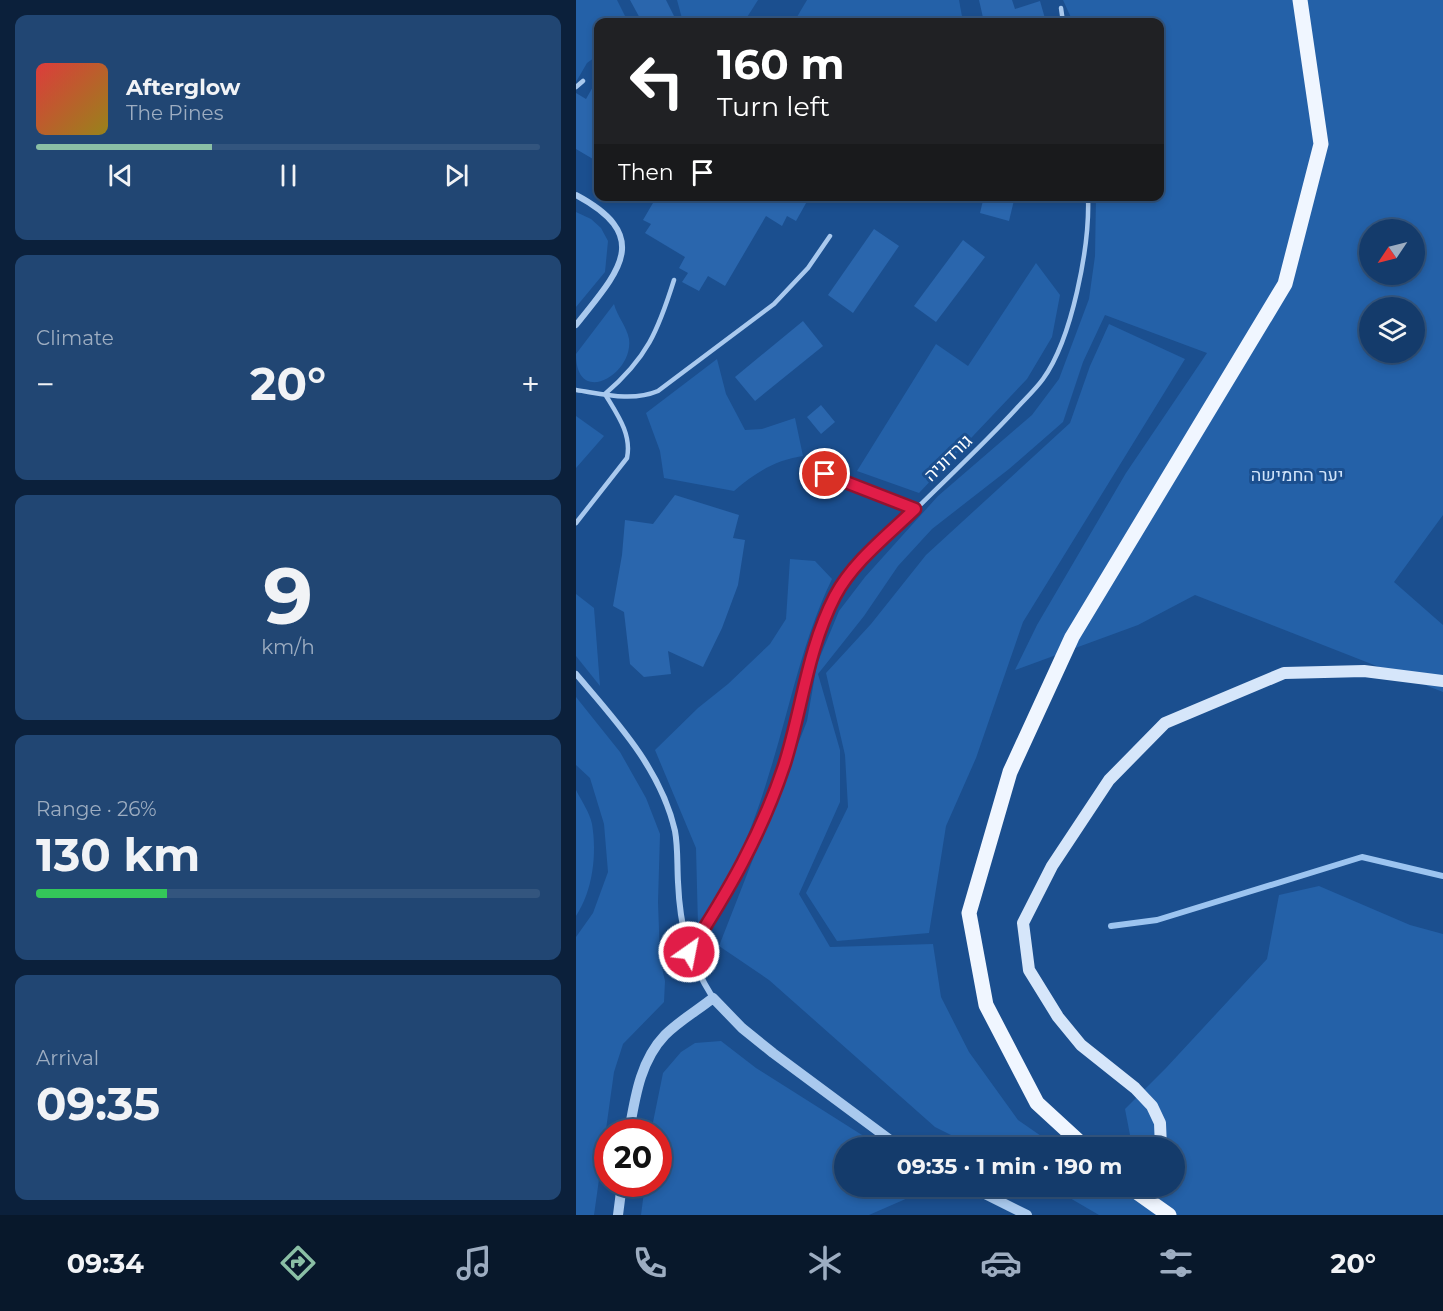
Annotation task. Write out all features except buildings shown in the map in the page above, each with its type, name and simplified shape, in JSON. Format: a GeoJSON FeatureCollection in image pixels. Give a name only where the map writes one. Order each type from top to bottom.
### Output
{"type":"FeatureCollection","features":[{"type":"Feature","properties":{"kind":"main road"},"geometry":{"type":"LineString","coordinates":[[1074,1137],[1037,1102],[986,1005],[969,913],[1010,772],[1072,637],[1286,284],[1321,144],[1300,0]]}},
{"type":"Feature","properties":{"kind":"main road"},"geometry":{"type":"LineString","coordinates":[[1161,1137],[1160,1123],[1152,1106],[1135,1088],[1081,1045],[1058,1017],[1029,970],[1023,923],[1052,866],[1109,780],[1165,723],[1284,673],[1364,671],[1443,681]]}},
{"type":"Feature","properties":{"kind":"main road"},"geometry":{"type":"LineString","coordinates":[[1146,1197],[1169,1215]]}},
{"type":"Feature","properties":{"kind":"street"},"geometry":{"type":"LineString","coordinates":[[576,195],[599,208],[612,221],[620,235],[623,249],[620,264],[611,280],[576,325]]}},
{"type":"Feature","properties":{"kind":"street"},"geometry":{"type":"LineString","coordinates":[[576,674],[625,732],[641,755],[669,809],[676,834],[682,930],[699,976],[713,998],[736,1022],[773,1053],[886,1137]]}},
{"type":"Feature","properties":{"kind":"street"},"geometry":{"type":"LineString","coordinates":[[632,1119],[642,1075],[650,1054],[666,1034],[713,998]]}},
{"type":"Feature","properties":{"kind":"street"},"geometry":{"type":"LineString","coordinates":[[618,1215],[620,1197]]}},
{"type":"Feature","properties":{"kind":"street"},"geometry":{"type":"LineString","coordinates":[[991,1197],[1027,1215]]}},
{"type":"Feature","properties":{"kind":"lane"},"geometry":{"type":"LineString","coordinates":[[1061,8],[1062,18]]}},
{"type":"Feature","properties":{"kind":"lane"},"geometry":{"type":"LineString","coordinates":[[576,87],[582,81]]}},
{"type":"Feature","properties":{"kind":"lane","name":"גורדוניה"},"geometry":{"type":"LineString","coordinates":[[689,952],[732,886],[772,801],[784,764],[811,658],[836,595],[865,558],[996,431],[1042,380],[1050,367],[1072,310],[1083,252],[1088,201]]}},
{"type":"Feature","properties":{"kind":"lane"},"geometry":{"type":"LineString","coordinates":[[576,390],[628,398],[646,396],[658,391],[774,304],[808,268],[830,236]]}},
{"type":"Feature","properties":{"kind":"lane"},"geometry":{"type":"LineString","coordinates":[[605,394],[619,382],[652,341],[674,279]]}},
{"type":"Feature","properties":{"kind":"lane"},"geometry":{"type":"LineString","coordinates":[[576,523],[622,468],[630,447],[628,435],[605,394]]}},
{"type":"Feature","properties":{"kind":"lane"},"geometry":{"type":"LineString","coordinates":[[825,474],[915,509]]}},
{"type":"Feature","properties":{"kind":"green space"},"geometry":{"type":"Polygon","coordinates":[[[576,0],[617,0],[625,16],[622,18],[594,18],[594,58],[587,63],[576,82],[576,0]]]}},
{"type":"Feature","properties":{"kind":"green space"},"geometry":{"type":"Polygon","coordinates":[[[677,0],[758,0],[747,18],[682,18],[677,0]]]}},
{"type":"Feature","properties":{"kind":"green space"},"geometry":{"type":"Polygon","coordinates":[[[807,0],[959,0],[962,18],[796,18],[807,0]]]}},
{"type":"Feature","properties":{"kind":"green space","name":"יער החמישה"},"geometry":{"type":"Polygon","coordinates":[[[1063,0],[1443,0],[1443,515],[1394,582],[1443,625],[1443,692],[1195,595],[1138,625],[1015,670],[1037,625],[1126,473],[1207,353],[1105,315],[1083,362],[1063,422],[1009,469],[932,529],[898,566],[864,616],[818,674],[840,750],[840,802],[799,894],[830,947],[933,944],[941,997],[969,1052],[1018,1120],[1043,1137],[955,1137],[935,1127],[769,980],[719,946],[807,721],[817,664],[839,611],[865,577],[938,496],[1032,415],[1059,379],[1089,299],[1095,256],[1096,201],[1164,201],[1164,18],[1071,18],[1063,0]]]}},
{"type":"Feature","properties":{"kind":"green space"},"geometry":{"type":"Polygon","coordinates":[[[576,212],[591,219],[601,228],[608,241],[605,272],[576,307],[576,212]]]}},
{"type":"Feature","properties":{"kind":"green space"},"geometry":{"type":"Polygon","coordinates":[[[1036,263],[1060,295],[1052,337],[1027,379],[919,493],[857,471],[936,344],[968,366],[1036,263]]]}},
{"type":"Feature","properties":{"kind":"green space"},"geometry":{"type":"Polygon","coordinates":[[[614,304],[628,335],[628,352],[623,364],[614,373],[604,380],[594,382],[585,379],[578,370],[576,354],[614,304]]]}},
{"type":"Feature","properties":{"kind":"green space"},"geometry":{"type":"Polygon","coordinates":[[[1109,324],[1185,359],[1023,622],[976,758],[946,826],[929,933],[837,941],[806,893],[848,807],[845,755],[826,673],[871,624],[926,555],[1070,423],[1090,366],[1109,324]]]}},
{"type":"Feature","properties":{"kind":"green space"},"geometry":{"type":"Polygon","coordinates":[[[717,359],[726,394],[745,430],[762,429],[795,418],[803,456],[766,468],[734,491],[664,478],[660,451],[646,413],[717,359]]]}},
{"type":"Feature","properties":{"kind":"green space"},"geometry":{"type":"Polygon","coordinates":[[[576,416],[604,436],[576,468],[576,416]]]}},
{"type":"Feature","properties":{"kind":"green space"},"geometry":{"type":"Polygon","coordinates":[[[790,559],[815,561],[832,579],[812,626],[769,774],[750,830],[725,883],[698,926],[696,848],[655,750],[770,644],[786,619],[790,559]]]}},
{"type":"Feature","properties":{"kind":"green space"},"geometry":{"type":"Polygon","coordinates":[[[576,594],[594,608],[600,686],[576,656],[576,594]]]}},
{"type":"Feature","properties":{"kind":"green space"},"geometry":{"type":"Polygon","coordinates":[[[576,697],[620,752],[646,798],[660,834],[658,902],[660,959],[665,981],[664,1002],[623,1044],[614,1072],[607,1119],[594,1119],[594,1197],[597,1197],[594,1215],[576,1215],[576,937],[593,913],[608,872],[604,824],[590,778],[576,765],[576,697]]]}},
{"type":"Feature","properties":{"kind":"green space"},"geometry":{"type":"Polygon","coordinates":[[[576,790],[591,820],[594,859],[590,883],[576,916],[576,790]]]}},
{"type":"Feature","properties":{"kind":"green space"},"geometry":{"type":"Polygon","coordinates":[[[1319,886],[1410,925],[1443,934],[1443,1215],[1099,1215],[1068,1197],[1185,1197],[1185,1137],[1129,1137],[1125,1109],[1267,959],[1279,895],[1319,886]]]}},
{"type":"Feature","properties":{"kind":"green space"},"geometry":{"type":"Polygon","coordinates":[[[721,1041],[756,1068],[865,1137],[834,1137],[834,1197],[910,1197],[869,1215],[641,1215],[643,1197],[672,1197],[672,1119],[654,1119],[663,1073],[681,1052],[695,1043],[721,1041]]]}},
{"type":"Feature","properties":{"kind":"waterway"},"geometry":{"type":"LineString","coordinates":[[1111,926],[1157,920],[1362,857],[1443,876]]}},
{"type":"Feature","properties":{"kind":"route"},"geometry":{"type":"LineString","coordinates":[[689,952],[732,886],[772,801],[784,764],[811,658],[826,615],[836,595],[849,574],[915,509],[825,474]]}}]}
